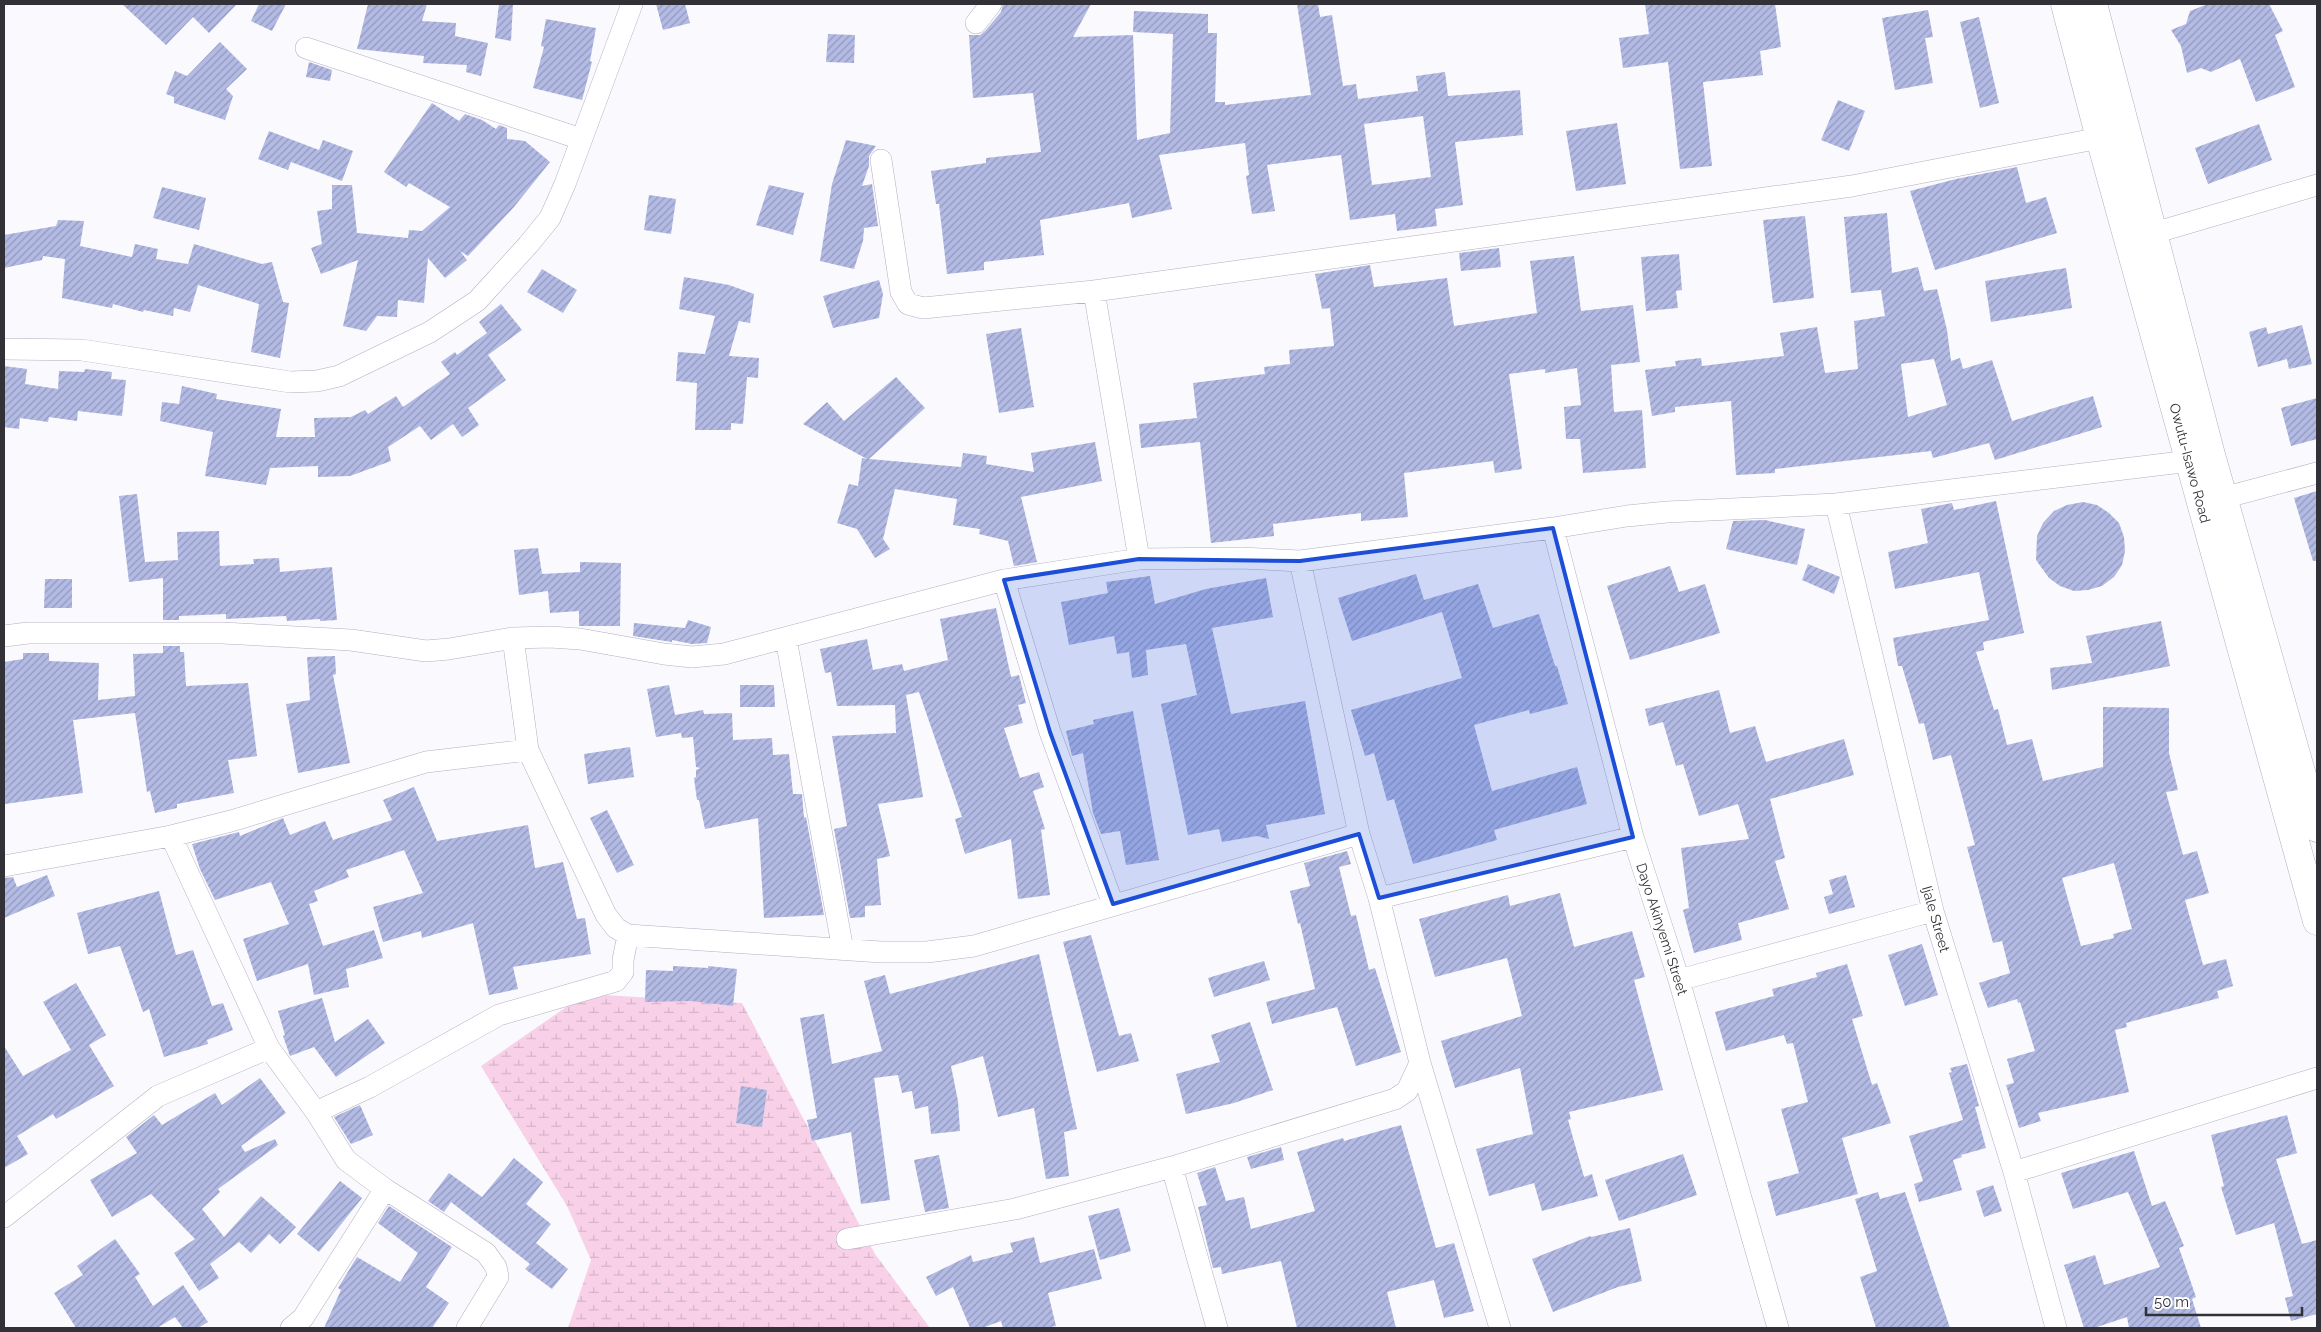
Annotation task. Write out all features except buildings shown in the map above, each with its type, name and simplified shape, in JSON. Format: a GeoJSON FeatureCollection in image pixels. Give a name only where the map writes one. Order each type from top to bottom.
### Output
{"type":"FeatureCollection","features":[{"type":"Feature","properties":{"kind":"street"},"geometry":{"type":"LineString","coordinates":[[4,349],[82,350],[290,382],[317,381],[339,376],[430,332],[477,301],[550,218],[582,139],[632,4]]}},
{"type":"Feature","properties":{"kind":"street"},"geometry":{"type":"LineString","coordinates":[[976,23],[991,4]]}},
{"type":"Feature","properties":{"kind":"street","name":"Owutu-Isawo Road"},"geometry":{"type":"LineString","coordinates":[[2065,4],[2100,138],[2317,921]]}},
{"type":"Feature","properties":{"kind":"street","name":"Owutu-Isawo Road"},"geometry":{"type":"LineString","coordinates":[[2093,4],[2223,498],[2317,828]]}},
{"type":"Feature","properties":{"kind":"street"},"geometry":{"type":"LineString","coordinates":[[306,48],[582,139]]}},
{"type":"Feature","properties":{"kind":"street"},"geometry":{"type":"LineString","coordinates":[[881,160],[901,292],[908,304],[923,308],[1094,291],[1852,186],[2100,138]]}},
{"type":"Feature","properties":{"kind":"street"},"geometry":{"type":"LineString","coordinates":[[2154,232],[2317,185]]}},
{"type":"Feature","properties":{"kind":"street"},"geometry":{"type":"LineString","coordinates":[[1094,291],[1139,559]]}},
{"type":"Feature","properties":{"kind":"street"},"geometry":{"type":"LineString","coordinates":[[4,636],[28,633],[222,633],[351,640],[426,651],[513,638],[550,637],[580,639],[692,657],[724,654],[786,639],[1004,580],[1139,559],[1240,558],[1300,561],[1668,512],[1836,504],[2190,461]]}},
{"type":"Feature","properties":{"kind":"street"},"geometry":{"type":"LineString","coordinates":[[2223,498],[2317,473]]}},
{"type":"Feature","properties":{"kind":"street","name":"Ijale Street"},"geometry":{"type":"LineString","coordinates":[[1836,504],[1932,911],[2014,1172],[2056,1328]]}},
{"type":"Feature","properties":{"kind":"street","name":"Dayo Akinyemi Street"},"geometry":{"type":"LineString","coordinates":[[1553,528],[1633,836],[1679,980],[1778,1328]]}},
{"type":"Feature","properties":{"kind":"street"},"geometry":{"type":"LineString","coordinates":[[1300,561],[1359,834],[1379,898],[1420,1063],[1500,1328]]}},
{"type":"Feature","properties":{"kind":"street"},"geometry":{"type":"LineString","coordinates":[[1004,580],[1050,732],[1113,904]]}},
{"type":"Feature","properties":{"kind":"street"},"geometry":{"type":"LineString","coordinates":[[513,638],[528,750],[606,915],[616,928],[628,935],[844,950],[927,952],[974,946],[1113,904],[1359,834]]}},
{"type":"Feature","properties":{"kind":"street"},"geometry":{"type":"LineString","coordinates":[[786,639],[844,950]]}},
{"type":"Feature","properties":{"kind":"street"},"geometry":{"type":"LineString","coordinates":[[4,866],[171,836],[231,821],[426,762],[528,750]]}},
{"type":"Feature","properties":{"kind":"street"},"geometry":{"type":"LineString","coordinates":[[171,836],[269,1048],[316,1112],[346,1160],[385,1189],[486,1253],[496,1267],[498,1277],[467,1328]]}},
{"type":"Feature","properties":{"kind":"street"},"geometry":{"type":"LineString","coordinates":[[1379,898],[1633,836]]}},
{"type":"Feature","properties":{"kind":"street"},"geometry":{"type":"LineString","coordinates":[[1679,980],[1932,911]]}},
{"type":"Feature","properties":{"kind":"street"},"geometry":{"type":"LineString","coordinates":[[316,1112],[370,1088],[499,1015],[616,981],[623,972],[623,960],[628,935]]}},
{"type":"Feature","properties":{"kind":"street"},"geometry":{"type":"LineString","coordinates":[[4,1217],[158,1096],[269,1048]]}},
{"type":"Feature","properties":{"kind":"street"},"geometry":{"type":"LineString","coordinates":[[847,1239],[1015,1209],[1172,1167],[1395,1098],[1406,1091],[1420,1063]]}},
{"type":"Feature","properties":{"kind":"street"},"geometry":{"type":"LineString","coordinates":[[2014,1172],[2317,1078]]}},
{"type":"Feature","properties":{"kind":"street"},"geometry":{"type":"LineString","coordinates":[[1172,1167],[1217,1328]]}},
{"type":"Feature","properties":{"kind":"street"},"geometry":{"type":"LineString","coordinates":[[291,1328],[303,1318],[385,1189]]}},
{"type":"Feature","properties":{"kind":"highlighted area"},"geometry":{"type":"Polygon","coordinates":[[[1553,528],[1633,837],[1379,898],[1359,834],[1113,904],[1050,732],[1004,580],[1139,559],[1300,561],[1553,528]]]}},
{"type":"Feature","properties":{"kind":"green space"},"geometry":{"type":"Polygon","coordinates":[[[585,994],[742,1003],[875,1254],[930,1328],[568,1328],[591,1260],[567,1206],[481,1066],[585,994]]]}}]}
